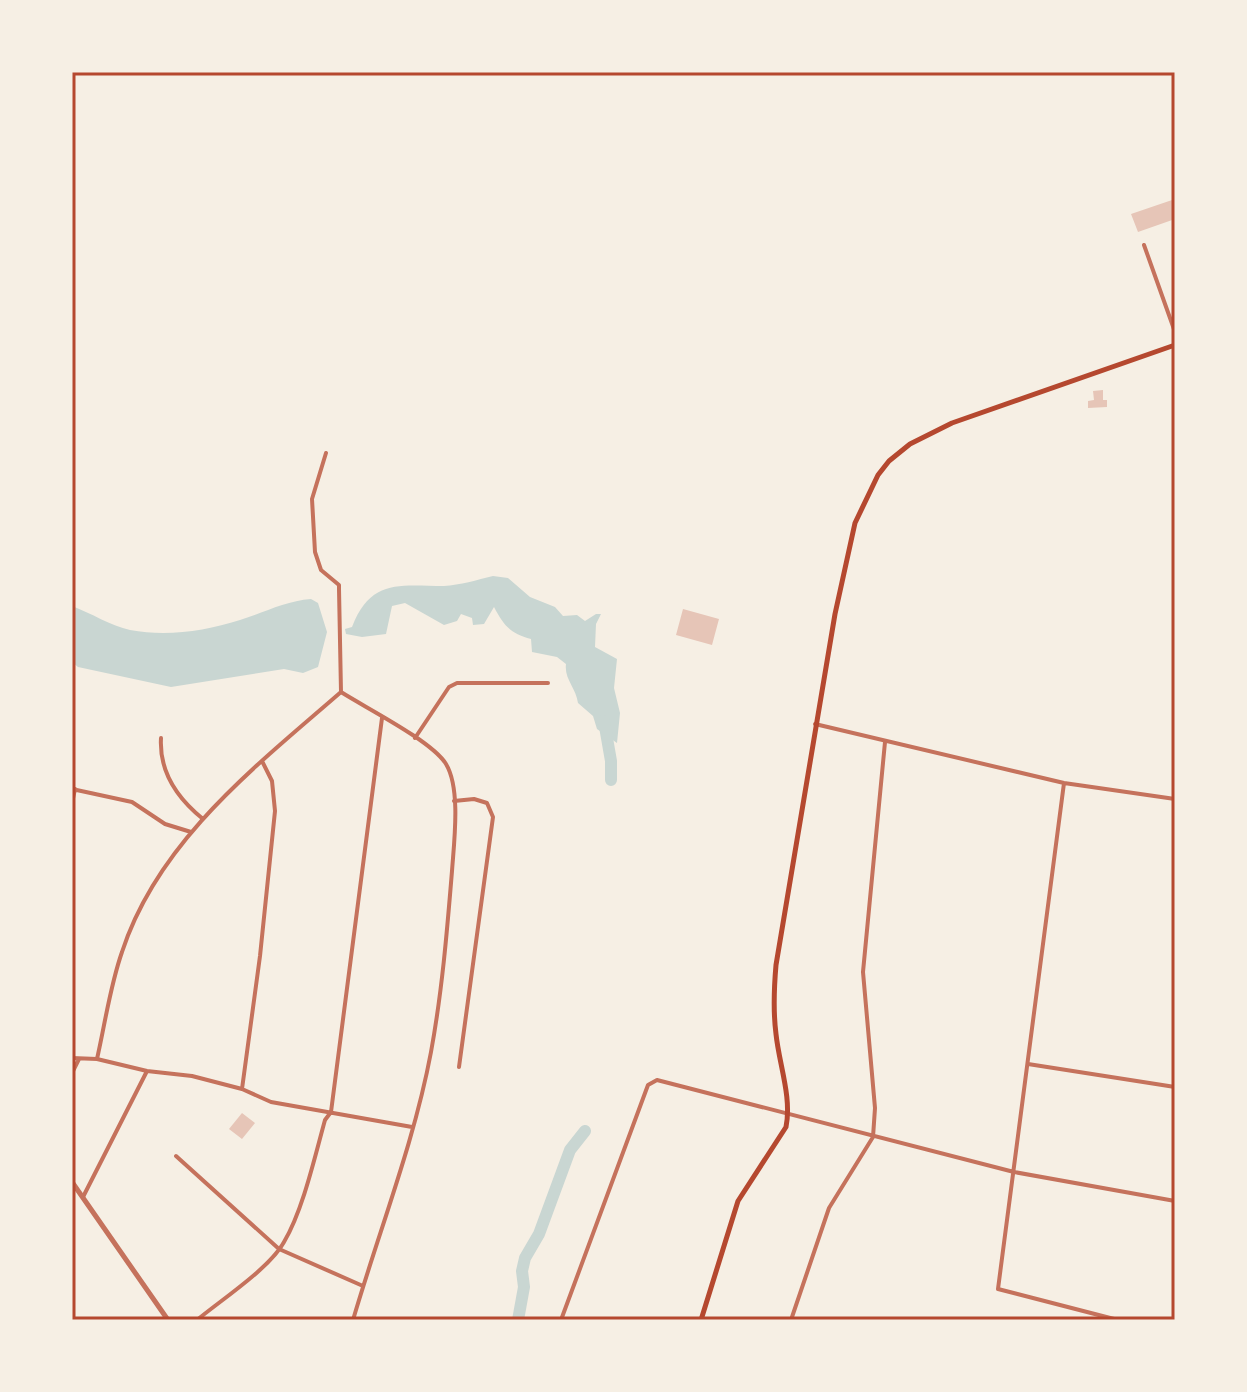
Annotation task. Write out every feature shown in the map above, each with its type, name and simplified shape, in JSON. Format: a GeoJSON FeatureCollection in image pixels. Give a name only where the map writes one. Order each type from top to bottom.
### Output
{"type":"FeatureCollection","features":[{"type":"Feature","properties":{"kind":"main road"},"geometry":{"type":"LineString","coordinates":[[701,1320],[738,1201],[786,1127],[789,1113],[775,1032],[774,991],[815,724],[845,563],[855,523],[867,494],[883,468],[898,452],[952,423],[1175,345]]}},
{"type":"Feature","properties":{"kind":"street"},"geometry":{"type":"LineString","coordinates":[[1144,245],[1175,332]]}},
{"type":"Feature","properties":{"kind":"street"},"geometry":{"type":"LineString","coordinates":[[97,1059],[121,952],[154,881],[203,819],[262,761],[341,692],[339,585],[321,570],[313,537],[312,499],[326,453]]}},
{"type":"Feature","properties":{"kind":"street"},"geometry":{"type":"LineString","coordinates":[[415,738],[449,687],[457,683],[548,683]]}},
{"type":"Feature","properties":{"kind":"street"},"geometry":{"type":"LineString","coordinates":[[341,692],[444,760],[452,776],[454,801],[445,947],[431,1053],[412,1127],[353,1320]]}},
{"type":"Feature","properties":{"kind":"street"},"geometry":{"type":"LineString","coordinates":[[197,1320],[273,1257],[284,1244],[307,1183],[325,1120],[331,1112],[382,718]]}},
{"type":"Feature","properties":{"kind":"street"},"geometry":{"type":"LineString","coordinates":[[815,724],[1064,783],[1175,799]]}},
{"type":"Feature","properties":{"kind":"street"},"geometry":{"type":"LineString","coordinates":[[161,738],[160,750],[166,774],[176,794],[203,819]]}},
{"type":"Feature","properties":{"kind":"street"},"geometry":{"type":"LineString","coordinates":[[791,1320],[829,1208],[873,1137],[875,1108],[863,972],[885,742]]}},
{"type":"Feature","properties":{"kind":"street"},"geometry":{"type":"LineString","coordinates":[[242,1089],[275,811],[272,781],[262,761]]}},
{"type":"Feature","properties":{"kind":"street"},"geometry":{"type":"LineString","coordinates":[[1064,783],[998,1289],[1118,1320]]}},
{"type":"Feature","properties":{"kind":"street"},"geometry":{"type":"LineString","coordinates":[[72,803],[74,789],[132,802],[165,824],[191,832]]}},
{"type":"Feature","properties":{"kind":"street"},"geometry":{"type":"LineString","coordinates":[[454,801],[474,799],[487,803],[493,817],[459,1067]]}},
{"type":"Feature","properties":{"kind":"street"},"geometry":{"type":"LineString","coordinates":[[72,1058],[97,1059],[147,1071],[192,1076],[242,1089],[271,1102],[412,1127]]}},
{"type":"Feature","properties":{"kind":"street"},"geometry":{"type":"LineString","coordinates":[[72,1073],[79,1059]]}},
{"type":"Feature","properties":{"kind":"street"},"geometry":{"type":"LineString","coordinates":[[1028,1064],[1175,1087]]}},
{"type":"Feature","properties":{"kind":"street"},"geometry":{"type":"LineString","coordinates":[[83,1197],[147,1071]]}},
{"type":"Feature","properties":{"kind":"street"},"geometry":{"type":"LineString","coordinates":[[561,1320],[651,1082],[657,1080],[1014,1172],[1175,1201]]}},
{"type":"Feature","properties":{"kind":"street"},"geometry":{"type":"LineString","coordinates":[[176,1156],[279,1249],[363,1286]]}},
{"type":"Feature","properties":{"kind":"street"},"geometry":{"type":"LineString","coordinates":[[72,1182],[168,1320]]}},
{"type":"Feature","properties":{"kind":"shaded area"},"geometry":{"type":"Polygon","coordinates":[[[493,576],[508,578],[530,597],[555,607],[563,616],[577,615],[585,621],[601,614],[596,624],[595,647],[617,659],[614,688],[620,713],[617,743],[597,729],[593,716],[578,703],[566,664],[557,657],[532,652],[531,639],[509,628],[494,607],[484,624],[473,625],[472,618],[461,614],[457,621],[444,625],[405,603],[392,606],[386,634],[362,637],[346,634],[345,629],[352,627],[368,600],[378,592],[401,586],[450,585],[493,576]]]}},
{"type":"Feature","properties":{"kind":"shaded area"},"geometry":{"type":"Polygon","coordinates":[[[311,599],[318,603],[327,632],[318,667],[303,673],[284,669],[171,687],[78,667],[72,662],[72,606],[123,628],[172,633],[213,627],[284,604],[311,599]]]}},
{"type":"Feature","properties":{"kind":"building"},"geometry":{"type":"Polygon","coordinates":[[[1175,199],[1175,219],[1138,232],[1131,214],[1175,199]]]}},
{"type":"Feature","properties":{"kind":"building"},"geometry":{"type":"Polygon","coordinates":[[[1103,390],[1107,407],[1088,408],[1088,401],[1094,400],[1093,391],[1103,390]]]}},
{"type":"Feature","properties":{"kind":"building"},"geometry":{"type":"Polygon","coordinates":[[[683,609],[719,619],[712,645],[676,635],[683,609]]]}},
{"type":"Feature","properties":{"kind":"building"},"geometry":{"type":"Polygon","coordinates":[[[242,1113],[255,1123],[242,1139],[229,1129],[242,1113]]]}},
{"type":"Feature","properties":{"kind":"waterway"},"geometry":{"type":"LineString","coordinates":[[604,721],[611,780]]}},
{"type":"Feature","properties":{"kind":"waterway"},"geometry":{"type":"LineString","coordinates":[[518,1320],[525,1258],[539,1234],[570,1150],[585,1131]]}}]}
